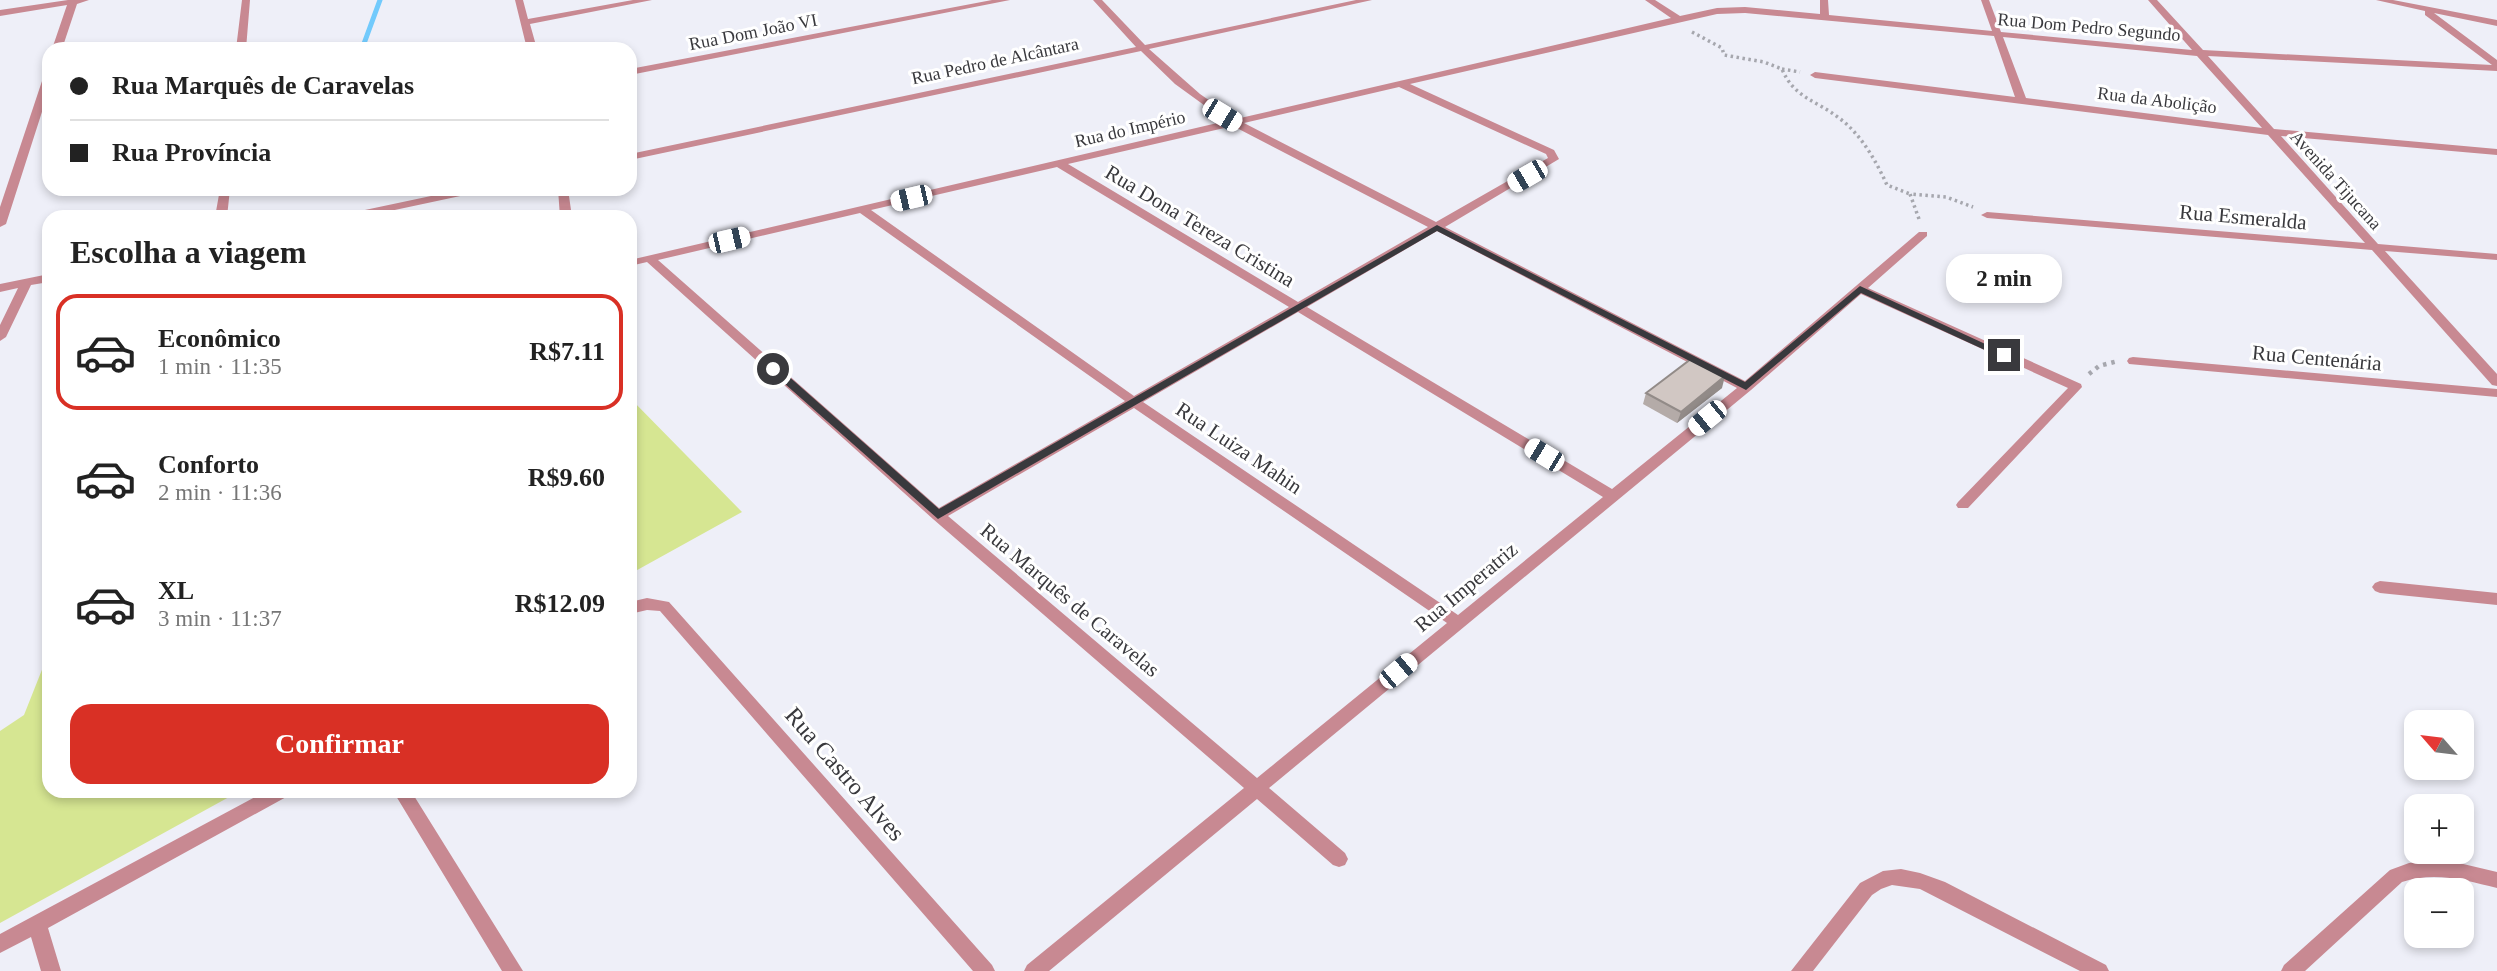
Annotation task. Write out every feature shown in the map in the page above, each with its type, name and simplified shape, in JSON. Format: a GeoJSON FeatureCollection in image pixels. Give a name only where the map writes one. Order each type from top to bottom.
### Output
{"type":"FeatureCollection","features":[{"type":"Feature","properties":{"kind":"street"},"geometry":{"type":"LineString","coordinates":[[0,13],[85,0]]}},
{"type":"Feature","properties":{"kind":"street"},"geometry":{"type":"LineString","coordinates":[[242,42],[246,0]]}},
{"type":"Feature","properties":{"kind":"street"},"geometry":{"type":"LineString","coordinates":[[519,0],[530,42]]}},
{"type":"Feature","properties":{"kind":"street"},"geometry":{"type":"LineString","coordinates":[[525,22],[648,0]]}},
{"type":"Feature","properties":{"kind":"street","name":"Rua Dom João VI"},"geometry":{"type":"LineString","coordinates":[[637,71],[1006,0]]}},
{"type":"Feature","properties":{"kind":"street"},"geometry":{"type":"LineString","coordinates":[[1097,0],[1141,47],[1191,94],[1236,123],[1746,387]]}},
{"type":"Feature","properties":{"kind":"street","name":"Rua Pedro de Alcântara"},"geometry":{"type":"LineString","coordinates":[[637,155],[1368,0]]}},
{"type":"Feature","properties":{"kind":"street"},"geometry":{"type":"LineString","coordinates":[[1649,0],[1679,19]]}},
{"type":"Feature","properties":{"kind":"street"},"geometry":{"type":"LineString","coordinates":[[1824,0],[1825,17]]}},
{"type":"Feature","properties":{"kind":"street"},"geometry":{"type":"LineString","coordinates":[[1985,0],[2022,102]]}},
{"type":"Feature","properties":{"kind":"street","name":"Avenida Tijucana"},"geometry":{"type":"LineString","coordinates":[[2152,0],[2372,247],[2497,382]]}},
{"type":"Feature","properties":{"kind":"street"},"geometry":{"type":"LineString","coordinates":[[2380,0],[2497,23]]}},
{"type":"Feature","properties":{"kind":"street"},"geometry":{"type":"LineString","coordinates":[[59,42],[73,2]]}},
{"type":"Feature","properties":{"kind":"street","name":"Rua Dom Pedro Segundo"},"geometry":{"type":"LineString","coordinates":[[1679,19],[1735,10],[2199,53],[2497,66]]}},
{"type":"Feature","properties":{"kind":"street"},"geometry":{"type":"LineString","coordinates":[[2424,10],[2497,66]]}},
{"type":"Feature","properties":{"kind":"street","name":"Rua do Império"},"geometry":{"type":"LineString","coordinates":[[637,262],[1679,19]]}},
{"type":"Feature","properties":{"kind":"street","name":"Rua da Abolição"},"geometry":{"type":"LineString","coordinates":[[1815,75],[2269,132],[2497,152]]}},
{"type":"Feature","properties":{"kind":"street"},"geometry":{"type":"LineString","coordinates":[[938,515],[1553,161],[1554,156],[1550,152],[1401,84]]}},
{"type":"Feature","properties":{"kind":"street"},"geometry":{"type":"LineString","coordinates":[[0,224],[5,194],[42,94]]}},
{"type":"Feature","properties":{"kind":"street","name":"Rua Dona Tereza Cristina"},"geometry":{"type":"LineString","coordinates":[[1058,163],[1611,495]]}},
{"type":"Feature","properties":{"kind":"street"},"geometry":{"type":"LineString","coordinates":[[379,210],[446,196]]}},
{"type":"Feature","properties":{"kind":"street","name":"Rua Luiza Mahin"},"geometry":{"type":"LineString","coordinates":[[862,209],[1133,401],[1457,622]]}},
{"type":"Feature","properties":{"kind":"street","name":"Rua Esmeralda"},"geometry":{"type":"LineString","coordinates":[[1986,215],[2497,257]]}},
{"type":"Feature","properties":{"kind":"street","name":"Rua Imperatriz"},"geometry":{"type":"LineString","coordinates":[[1034,971],[1611,495],[1746,387],[1923,234]]}},
{"type":"Feature","properties":{"kind":"street","name":"Rua Marquês de Caravelas"},"geometry":{"type":"LineString","coordinates":[[650,259],[938,515],[1339,859]]}},
{"type":"Feature","properties":{"kind":"street"},"geometry":{"type":"LineString","coordinates":[[0,288],[42,279]]}},
{"type":"Feature","properties":{"kind":"street"},"geometry":{"type":"LineString","coordinates":[[0,337],[27,282]]}},
{"type":"Feature","properties":{"kind":"street"},"geometry":{"type":"LineString","coordinates":[[1860,289],[2076,387],[1963,505]]}},
{"type":"Feature","properties":{"kind":"street","name":"Rua Centenária"},"geometry":{"type":"LineString","coordinates":[[2133,361],[2497,393]]}},
{"type":"Feature","properties":{"kind":"street"},"geometry":{"type":"LineString","coordinates":[[2380,587],[2497,599]]}},
{"type":"Feature","properties":{"kind":"street","name":"Rua Castro Alves"},"geometry":{"type":"LineString","coordinates":[[637,607],[660,604],[667,610],[985,971]]}},
{"type":"Feature","properties":{"kind":"street"},"geometry":{"type":"LineString","coordinates":[[0,944],[269,798]]}},
{"type":"Feature","properties":{"kind":"street"},"geometry":{"type":"LineString","coordinates":[[406,798],[513,971]]}},
{"type":"Feature","properties":{"kind":"street"},"geometry":{"type":"LineString","coordinates":[[2292,971],[2396,876],[2413,868],[2455,869],[2497,880]]}},
{"type":"Feature","properties":{"kind":"street"},"geometry":{"type":"LineString","coordinates":[[1801,971],[1866,890],[1875,882],[1893,876],[1912,878],[1939,888],[2099,971]]}},
{"type":"Feature","properties":{"kind":"street"},"geometry":{"type":"LineString","coordinates":[[37,924],[51,971]]}},
{"type":"Feature","properties":{"kind":"path"},"geometry":{"type":"LineString","coordinates":[[1679,19],[1692,32],[1722,48],[1724,55],[1764,62],[1782,69],[1789,86],[1841,120],[1876,160],[1887,185],[1910,194],[1946,197],[1964,202],[1986,215]]}},
{"type":"Feature","properties":{"kind":"path"},"geometry":{"type":"LineString","coordinates":[[1910,194],[1923,234]]}},
{"type":"Feature","properties":{"kind":"path"},"geometry":{"type":"LineString","coordinates":[[2076,387],[2099,366],[2133,361]]}},
{"type":"Feature","properties":{"kind":"green space"},"geometry":{"type":"Polygon","coordinates":[[[637,405],[742,512],[637,570],[637,405]]]}},
{"type":"Feature","properties":{"kind":"green space"},"geometry":{"type":"Polygon","coordinates":[[[42,670],[42,798],[227,798],[0,923],[0,731],[24,715],[42,670]]]}},
{"type":"Feature","properties":{"kind":"building"},"geometry":{"type":"Polygon","coordinates":[[[1691,359],[1725,376],[1681,412],[1646,393],[1691,359]]]}},
{"type":"Feature","properties":{"kind":"waterway"},"geometry":{"type":"LineString","coordinates":[[365,42],[380,0]]}},
{"type":"Feature","properties":{"kind":"route"},"geometry":{"type":"LineString","coordinates":[[773,369],[938,515],[1437,228],[1746,387],[1860,289],[2004,355]]}}]}
